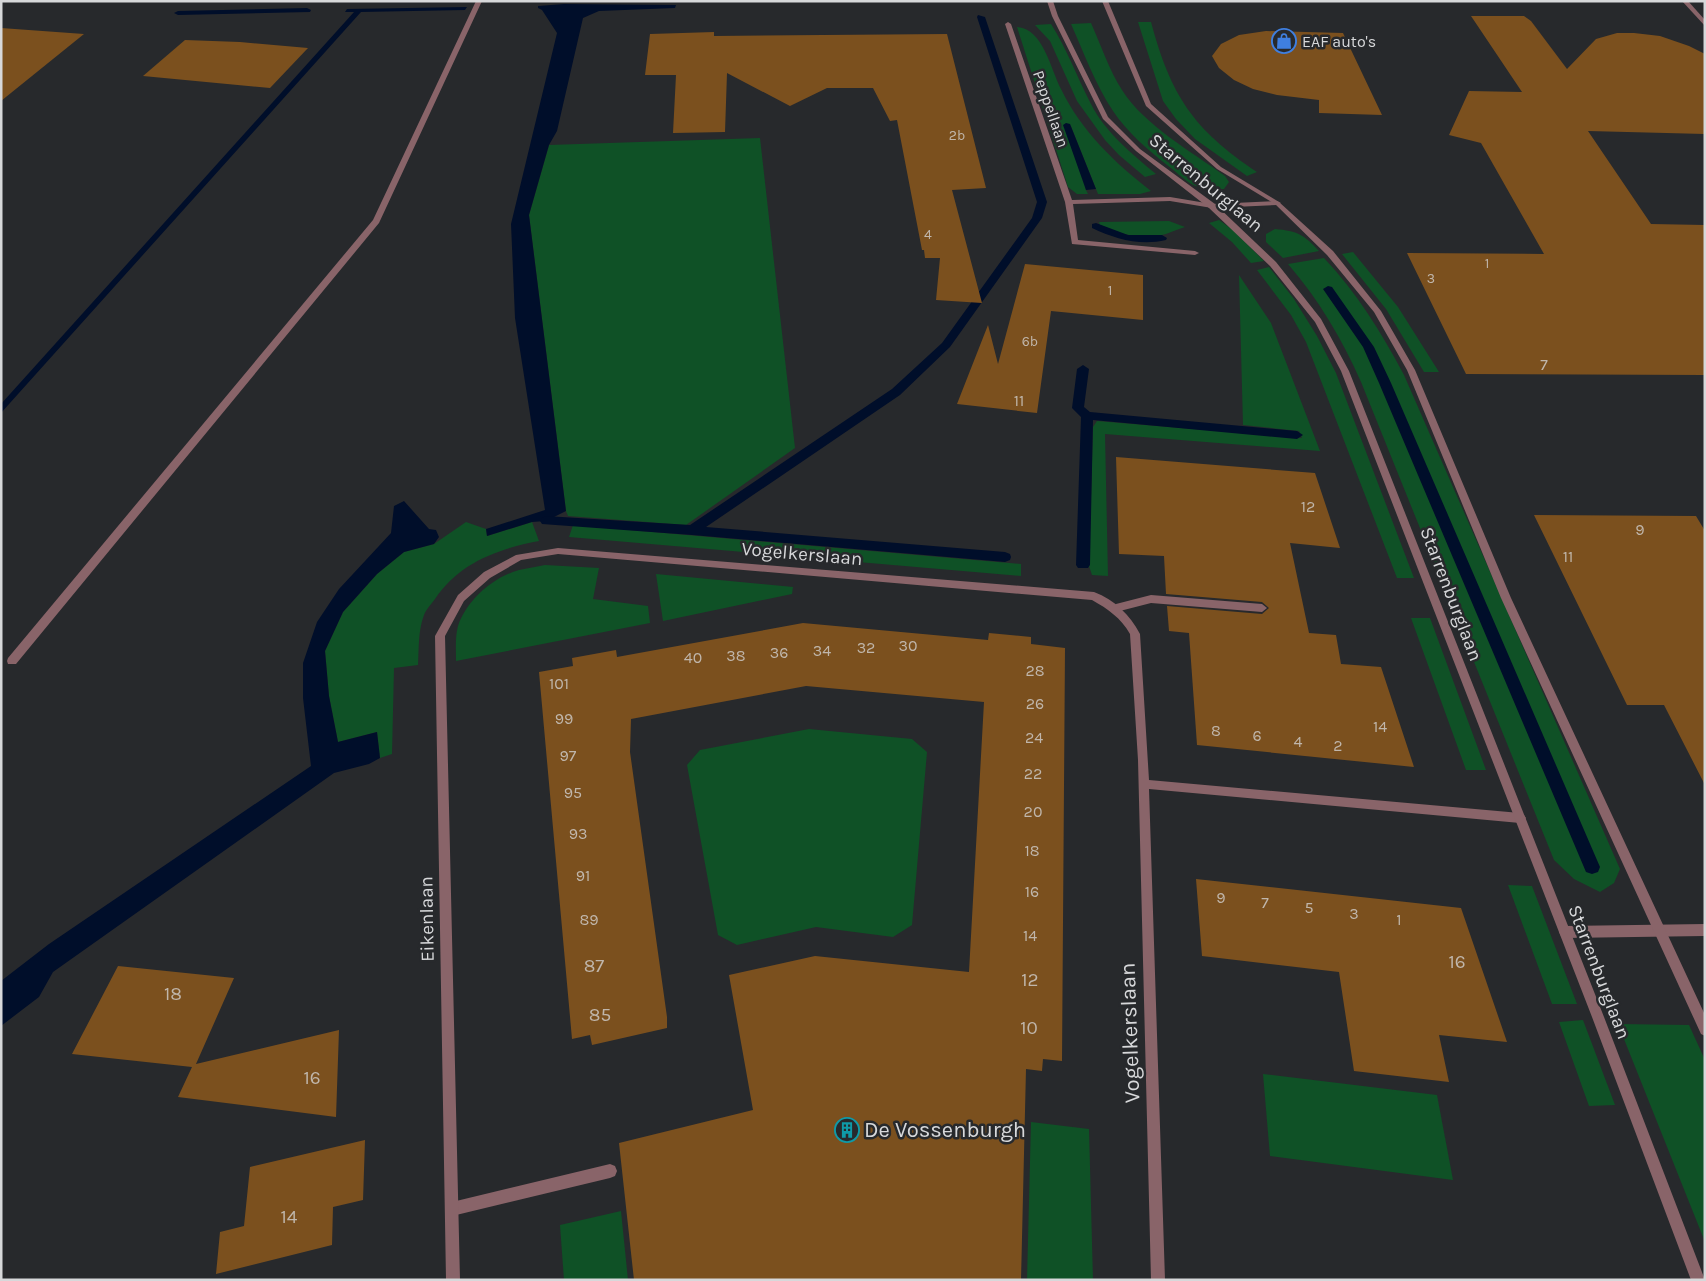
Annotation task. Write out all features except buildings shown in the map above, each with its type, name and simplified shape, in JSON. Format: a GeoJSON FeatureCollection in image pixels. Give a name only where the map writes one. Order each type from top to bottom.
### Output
{"type":"FeatureCollection","features":[{"type":"Feature","properties":{"kind":"street"},"geometry":{"type":"LineString","coordinates":[[12,661],[376,221],[479,1]]}},
{"type":"Feature","properties":{"kind":"street","name":"Starrenburglaan"},"geometry":{"type":"LineString","coordinates":[[1050,1],[1055,16],[1105,118],[1138,150],[1212,206],[1273,264],[1318,321],[1345,371],[1565,932],[1698,1280]]}},
{"type":"Feature","properties":{"kind":"street","name":"Starrenburglaan"},"geometry":{"type":"LineString","coordinates":[[1105,1],[1148,105],[1219,168],[1276,203],[1330,253],[1376,311],[1411,370],[1506,598],[1705,1030]]}},
{"type":"Feature","properties":{"kind":"street"},"geometry":{"type":"LineString","coordinates":[[1685,1],[1705,24]]}},
{"type":"Feature","properties":{"kind":"street","name":"Peppellaan"},"geometry":{"type":"LineString","coordinates":[[1008,24],[1069,202],[1075,242],[1195,254]]}},
{"type":"Feature","properties":{"kind":"street"},"geometry":{"type":"LineString","coordinates":[[1069,202],[1170,199],[1212,206],[1276,203]]}},
{"type":"Feature","properties":{"kind":"street","name":"Vogelkerslaan"},"geometry":{"type":"LineString","coordinates":[[487,575],[519,557],[558,551],[1094,596],[1116,608],[1127,620],[1135,634],[1143,784],[1158,1280]]}},
{"type":"Feature","properties":{"kind":"street","name":"Eikenlaan"},"geometry":{"type":"LineString","coordinates":[[453,1280],[440,636],[461,598],[487,575]]}},
{"type":"Feature","properties":{"kind":"street"},"geometry":{"type":"LineString","coordinates":[[1116,608],[1151,599],[1262,608]]}},
{"type":"Feature","properties":{"kind":"street"},"geometry":{"type":"LineString","coordinates":[[1143,784],[1520,818]]}},
{"type":"Feature","properties":{"kind":"street"},"geometry":{"type":"LineString","coordinates":[[1565,932],[1705,930]]}},
{"type":"Feature","properties":{"kind":"street"},"geometry":{"type":"LineString","coordinates":[[452,1209],[610,1171]]}},
{"type":"Feature","properties":{"kind":"green space"},"geometry":{"type":"Polygon","coordinates":[[[1138,22],[1151,22],[1167,71],[1176,91],[1188,109],[1216,141],[1257,172],[1247,176],[1195,139],[1176,119],[1163,101],[1138,22]]]}},
{"type":"Feature","properties":{"kind":"green space"},"geometry":{"type":"Polygon","coordinates":[[[1091,23],[1113,74],[1131,103],[1169,137],[1225,176],[1229,182],[1224,189],[1206,189],[1187,181],[1145,146],[1119,119],[1095,79],[1071,24],[1091,23]]]}},
{"type":"Feature","properties":{"kind":"green space"},"geometry":{"type":"Polygon","coordinates":[[[1051,24],[1086,94],[1104,124],[1120,142],[1156,174],[1145,177],[1119,155],[1105,140],[1077,101],[1050,41],[1035,25],[1051,24]]]}},
{"type":"Feature","properties":{"kind":"green space"},"geometry":{"type":"Polygon","coordinates":[[[1017,27],[1026,29],[1040,42],[1069,105],[1089,133],[1124,169],[1151,191],[1140,194],[1098,194],[1070,124],[1088,194],[1077,194],[1068,187],[1017,27]]]}},
{"type":"Feature","properties":{"kind":"green space"},"geometry":{"type":"Polygon","coordinates":[[[760,138],[795,448],[686,525],[568,516],[529,215],[549,145],[760,138]]]}},
{"type":"Feature","properties":{"kind":"green space"},"geometry":{"type":"Polygon","coordinates":[[[1219,220],[1233,230],[1264,261],[1251,263],[1232,242],[1209,223],[1219,220]]]}},
{"type":"Feature","properties":{"kind":"green space"},"geometry":{"type":"Polygon","coordinates":[[[1169,221],[1185,227],[1166,234],[1149,237],[1132,236],[1100,225],[1099,222],[1169,221]]]}},
{"type":"Feature","properties":{"kind":"green space"},"geometry":{"type":"Polygon","coordinates":[[[1275,229],[1300,235],[1319,251],[1283,258],[1266,242],[1266,234],[1275,229]]]}},
{"type":"Feature","properties":{"kind":"green space"},"geometry":{"type":"Polygon","coordinates":[[[1353,252],[1398,307],[1439,372],[1424,372],[1386,309],[1342,254],[1353,252]]]}},
{"type":"Feature","properties":{"kind":"green space"},"geometry":{"type":"Polygon","coordinates":[[[1324,258],[1368,314],[1404,375],[1620,869],[1614,883],[1600,892],[1574,879],[1554,860],[1361,382],[1329,320],[1288,264],[1324,258]]]}},
{"type":"Feature","properties":{"kind":"green space"},"geometry":{"type":"Polygon","coordinates":[[[1269,267],[1294,299],[1317,336],[1336,373],[1414,578],[1397,578],[1306,342],[1291,315],[1257,270],[1269,267]]]}},
{"type":"Feature","properties":{"kind":"green space"},"geometry":{"type":"Polygon","coordinates":[[[1239,275],[1271,323],[1320,451],[1105,434],[1108,576],[1092,575],[1089,566],[1093,427],[1097,421],[1302,438],[1299,431],[1243,425],[1239,275]]]}},
{"type":"Feature","properties":{"kind":"green space"},"geometry":{"type":"Polygon","coordinates":[[[466,522],[486,529],[487,536],[532,522],[539,541],[508,548],[480,559],[455,576],[427,609],[421,627],[418,665],[394,668],[392,754],[380,758],[377,732],[338,742],[329,696],[325,651],[343,612],[377,574],[404,552],[434,544],[466,522]]]}},
{"type":"Feature","properties":{"kind":"green space"},"geometry":{"type":"Polygon","coordinates":[[[573,525],[1021,564],[1021,576],[569,537],[573,525]]]}},
{"type":"Feature","properties":{"kind":"green space"},"geometry":{"type":"Polygon","coordinates":[[[545,565],[599,568],[593,599],[648,606],[650,623],[456,661],[458,626],[474,599],[490,584],[509,573],[545,565]]]}},
{"type":"Feature","properties":{"kind":"green space"},"geometry":{"type":"Polygon","coordinates":[[[656,574],[793,587],[792,594],[663,621],[656,574]]]}},
{"type":"Feature","properties":{"kind":"green space"},"geometry":{"type":"Polygon","coordinates":[[[1411,618],[1430,618],[1486,770],[1466,770],[1411,618]]]}},
{"type":"Feature","properties":{"kind":"green space"},"geometry":{"type":"Polygon","coordinates":[[[809,729],[912,739],[927,752],[912,925],[893,937],[816,927],[737,945],[718,935],[687,765],[700,750],[809,729]]]}},
{"type":"Feature","properties":{"kind":"green space"},"geometry":{"type":"Polygon","coordinates":[[[1508,885],[1532,886],[1577,1004],[1552,1004],[1508,885]]]}},
{"type":"Feature","properties":{"kind":"green space"},"geometry":{"type":"Polygon","coordinates":[[[1583,1020],[1615,1105],[1589,1106],[1559,1022],[1583,1020]]]}},
{"type":"Feature","properties":{"kind":"green space"},"geometry":{"type":"Polygon","coordinates":[[[1618,1024],[1689,1025],[1705,1060],[1705,1242],[1618,1024]]]}},
{"type":"Feature","properties":{"kind":"green space"},"geometry":{"type":"Polygon","coordinates":[[[1263,1074],[1437,1095],[1453,1180],[1270,1156],[1263,1074]]]}},
{"type":"Feature","properties":{"kind":"green space"},"geometry":{"type":"Polygon","coordinates":[[[1031,1122],[1089,1129],[1093,1280],[1027,1280],[1031,1122]]]}},
{"type":"Feature","properties":{"kind":"green space"},"geometry":{"type":"Polygon","coordinates":[[[621,1211],[628,1280],[564,1280],[560,1225],[621,1211]]]}},
{"type":"Feature","properties":{"kind":"water"},"geometry":{"type":"Polygon","coordinates":[[[564,4],[676,5],[675,8],[599,11],[583,18],[557,131],[549,145],[529,215],[566,511],[546,521],[532,522],[487,536],[486,529],[545,510],[515,318],[511,224],[557,33],[538,6],[564,4]]]}},
{"type":"Feature","properties":{"kind":"water"},"geometry":{"type":"Polygon","coordinates":[[[467,7],[465,10],[361,12],[1,413],[1,404],[354,12],[345,12],[347,9],[467,7]]]}},
{"type":"Feature","properties":{"kind":"water"},"geometry":{"type":"Polygon","coordinates":[[[1066,123],[1070,124],[1096,189],[1086,190],[1063,125],[1066,123]]]}},
{"type":"Feature","properties":{"kind":"water"},"geometry":{"type":"Polygon","coordinates":[[[404,501],[429,529],[436,530],[439,537],[434,544],[404,552],[377,574],[343,612],[325,651],[329,696],[338,742],[377,732],[380,758],[369,764],[334,773],[53,972],[39,997],[1,1026],[1,981],[49,944],[311,766],[303,698],[303,663],[317,622],[339,589],[391,533],[394,506],[404,501]]]}},
{"type":"Feature","properties":{"kind":"waterway"},"geometry":{"type":"LineString","coordinates":[[178,13],[307,10]]}},
{"type":"Feature","properties":{"kind":"waterway"},"geometry":{"type":"LineString","coordinates":[[692,530],[896,392],[946,345],[1037,218],[1042,202],[981,17]]}},
{"type":"Feature","properties":{"kind":"waterway"},"geometry":{"type":"LineString","coordinates":[[1096,226],[1112,234],[1128,238],[1144,240],[1162,238]]}},
{"type":"Feature","properties":{"kind":"waterway"},"geometry":{"type":"LineString","coordinates":[[1328,289],[1368,347],[1385,383],[1592,867]]}},
{"type":"Feature","properties":{"kind":"waterway"},"geometry":{"type":"LineString","coordinates":[[1083,369],[1078,408],[1087,416]]}},
{"type":"Feature","properties":{"kind":"waterway"},"geometry":{"type":"LineString","coordinates":[[1083,565],[1087,416]]}},
{"type":"Feature","properties":{"kind":"waterway"},"geometry":{"type":"LineString","coordinates":[[1087,416],[1297,435]]}},
{"type":"Feature","properties":{"kind":"waterway"},"geometry":{"type":"LineString","coordinates":[[546,521],[692,530]]}},
{"type":"Feature","properties":{"kind":"waterway"},"geometry":{"type":"LineString","coordinates":[[692,530],[1005,557]]}},
{"type":"Feature","properties":{"kind":"place","name":"EAF auto's"},"geometry":{"type":"Point","coordinates":[1284,41]}},
{"type":"Feature","properties":{"kind":"place","name":"De Vossenburgh"},"geometry":{"type":"Point","coordinates":[847,1130]}}]}
